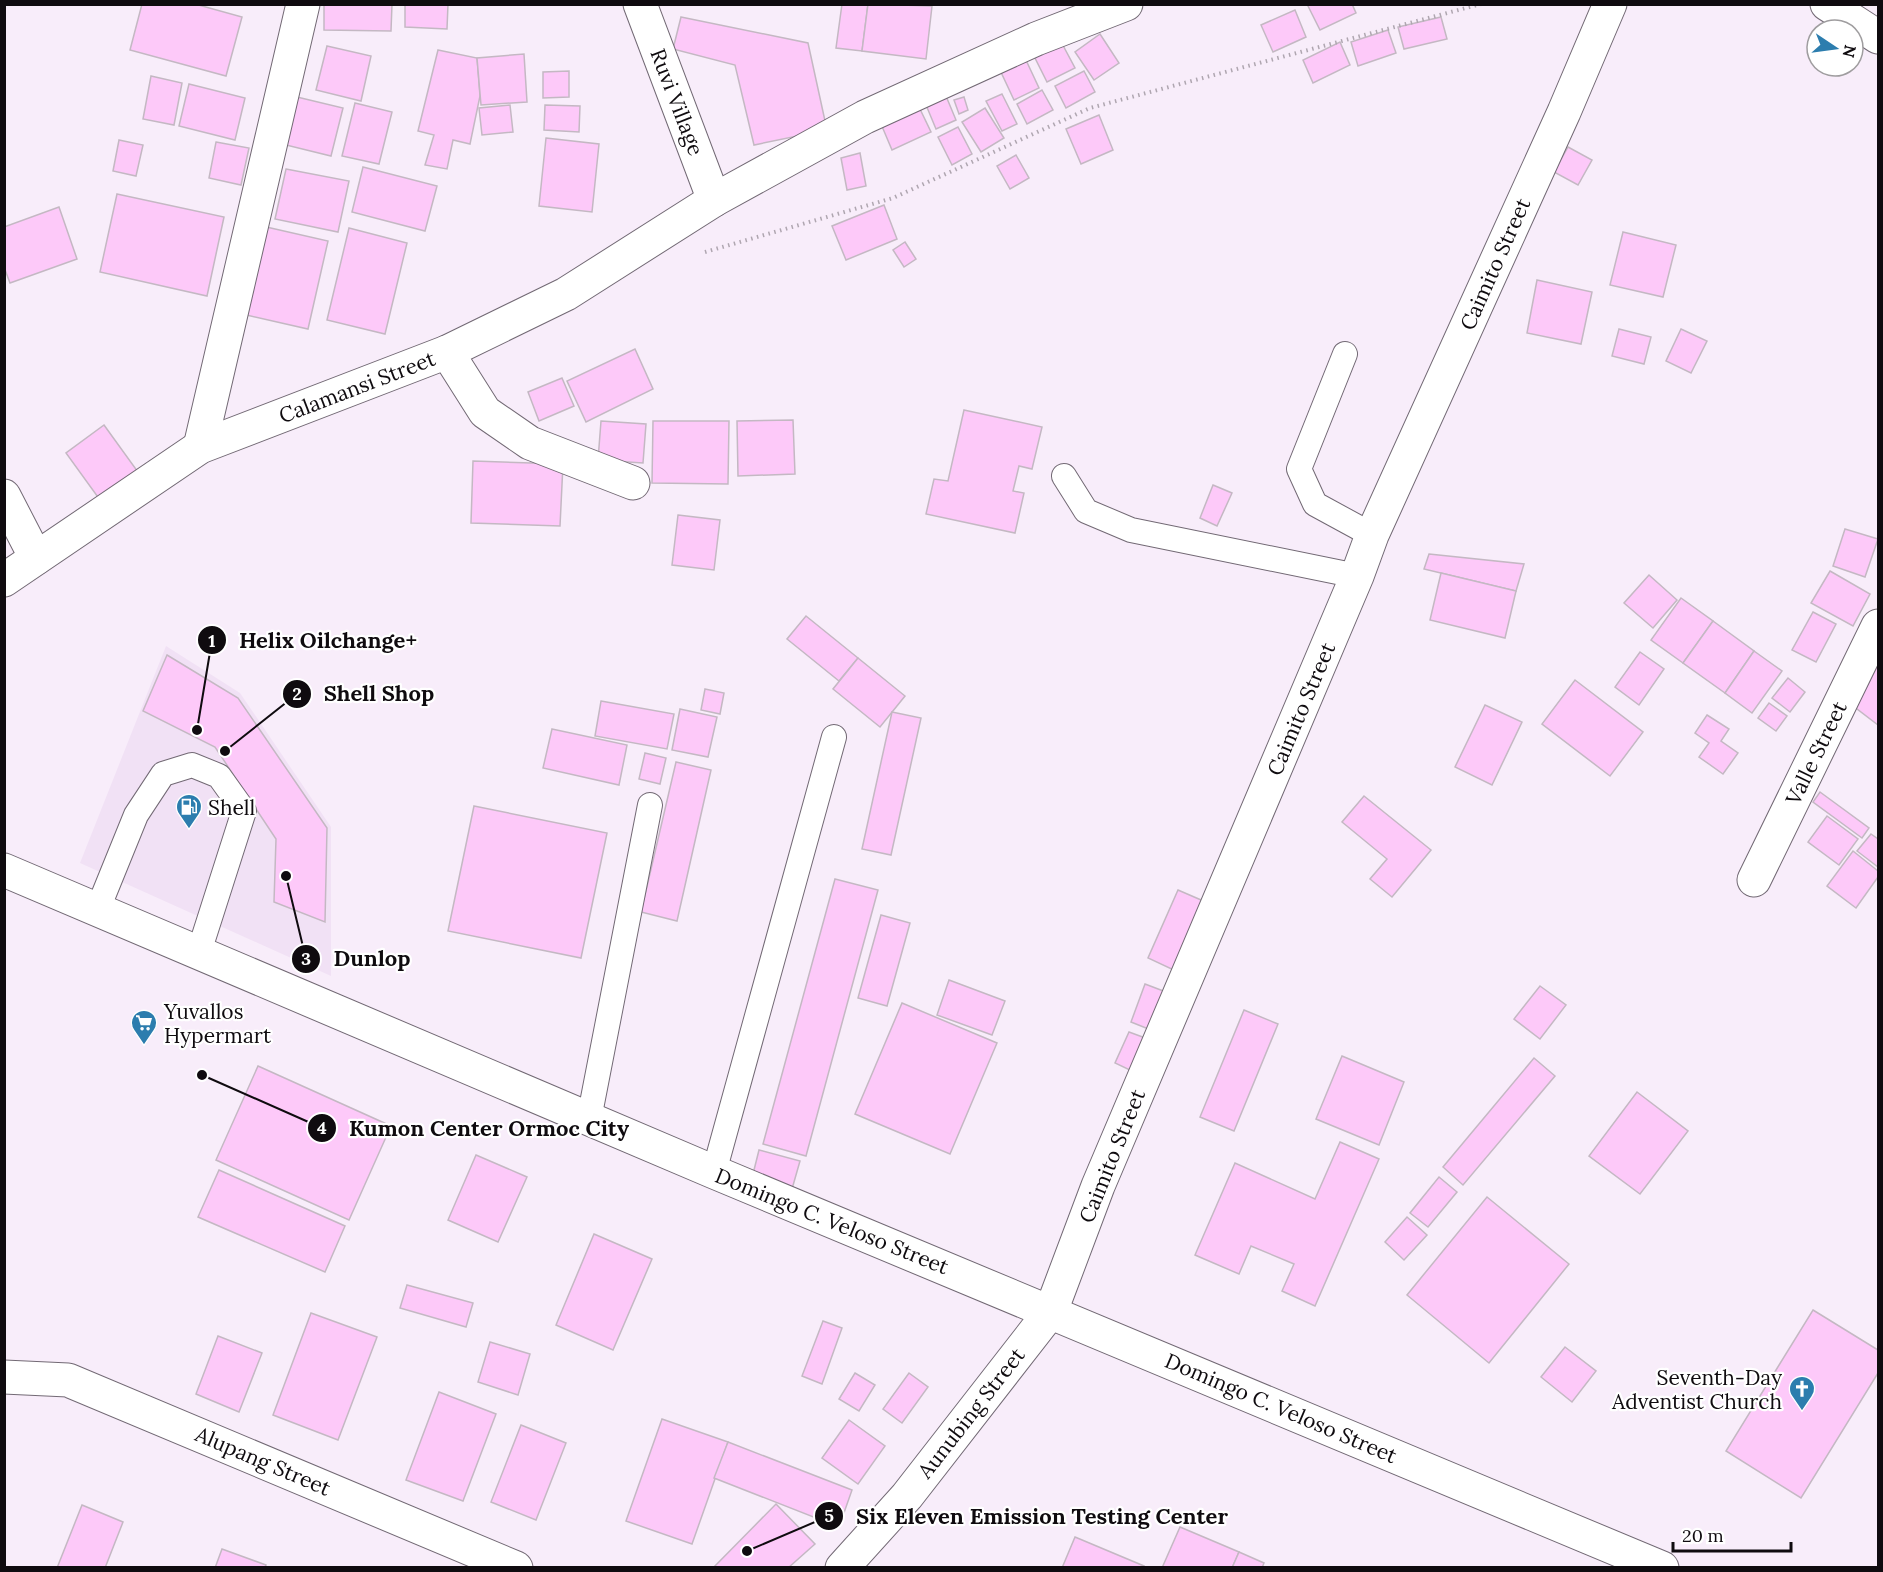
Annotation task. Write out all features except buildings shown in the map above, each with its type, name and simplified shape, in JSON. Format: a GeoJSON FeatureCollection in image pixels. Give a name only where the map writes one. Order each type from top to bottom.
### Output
{"type":"FeatureCollection","features":[{"type":"Feature","properties":{"kind":"street"},"geometry":{"type":"LineString","coordinates":[[200,447],[303,4]]}},
{"type":"Feature","properties":{"kind":"street","name":"Ruvi Village"},"geometry":{"type":"LineString","coordinates":[[640,4],[714,200]]}},
{"type":"Feature","properties":{"kind":"street","name":"Calamansi Street"},"geometry":{"type":"LineString","coordinates":[[4,580],[200,447],[447,352],[566,294],[714,200],[865,117],[1036,39],[1126,4]]}},
{"type":"Feature","properties":{"kind":"street","name":"Caimito Street"},"geometry":{"type":"LineString","coordinates":[[1051,1311],[1098,1186],[1357,576],[1372,535],[1564,112],[1610,4]]}},
{"type":"Feature","properties":{"kind":"street"},"geometry":{"type":"LineString","coordinates":[[1827,4],[1878,36]]}},
{"type":"Feature","properties":{"kind":"street"},"geometry":{"type":"LineString","coordinates":[[447,352],[485,412],[530,443],[633,483]]}},
{"type":"Feature","properties":{"kind":"street"},"geometry":{"type":"LineString","coordinates":[[4,495],[36,558]]}},
{"type":"Feature","properties":{"kind":"street","name":"Valle Street"},"geometry":{"type":"LineString","coordinates":[[1754,880],[1878,626]]}},
{"type":"Feature","properties":{"kind":"street","name":"Domingo C. Veloso Street"},"geometry":{"type":"LineString","coordinates":[[4,870],[198,955],[1662,1568]]}},
{"type":"Feature","properties":{"kind":"street","name":"Aunubing Street"},"geometry":{"type":"LineString","coordinates":[[843,1568],[907,1496],[1051,1311]]}},
{"type":"Feature","properties":{"kind":"street","name":"Alupang Street"},"geometry":{"type":"LineString","coordinates":[[4,1377],[68,1380],[516,1568]]}},
{"type":"Feature","properties":{"kind":"lane"},"geometry":{"type":"LineString","coordinates":[[1345,354],[1299,469],[1315,504],[1372,535]]}},
{"type":"Feature","properties":{"kind":"lane"},"geometry":{"type":"LineString","coordinates":[[1064,476],[1086,511],[1131,530],[1357,576]]}},
{"type":"Feature","properties":{"kind":"lane"},"geometry":{"type":"LineString","coordinates":[[714,1172],[834,737]]}},
{"type":"Feature","properties":{"kind":"lane"},"geometry":{"type":"LineString","coordinates":[[97,910],[136,814],[163,774],[192,765],[219,776],[244,811],[198,955]]}},
{"type":"Feature","properties":{"kind":"lane"},"geometry":{"type":"LineString","coordinates":[[589,1119],[650,805]]}},
{"type":"Feature","properties":{"kind":"path"},"geometry":{"type":"LineString","coordinates":[[714,200],[704,252],[893,198],[1090,108],[1482,4]]}},
{"type":"Feature","properties":{"kind":"shaded area"},"geometry":{"type":"Polygon","coordinates":[[[166,646],[240,693],[331,827],[331,976],[80,863],[166,646]]]}},
{"type":"Feature","properties":{"kind":"place","name":"Helix Oilchange+"},"geometry":{"type":"Point","coordinates":[197,730]}},
{"type":"Feature","properties":{"kind":"place","name":"Shell Shop"},"geometry":{"type":"Point","coordinates":[225,751]}},
{"type":"Feature","properties":{"kind":"place","name":"Shell"},"geometry":{"type":"Point","coordinates":[189,830]}},
{"type":"Feature","properties":{"kind":"place","name":"Dunlop"},"geometry":{"type":"Point","coordinates":[286,876]}},
{"type":"Feature","properties":{"kind":"place","name":"Yuvallos Hypermart"},"geometry":{"type":"Point","coordinates":[144,1046]}},
{"type":"Feature","properties":{"kind":"place","name":"Kumon Center Ormoc City"},"geometry":{"type":"Point","coordinates":[202,1075]}},
{"type":"Feature","properties":{"kind":"place","name":"Seventh-Day Adventist Church"},"geometry":{"type":"Point","coordinates":[1802,1412]}},
{"type":"Feature","properties":{"kind":"place","name":"Six Eleven Emission Testing Center"},"geometry":{"type":"Point","coordinates":[747,1551]}}]}
